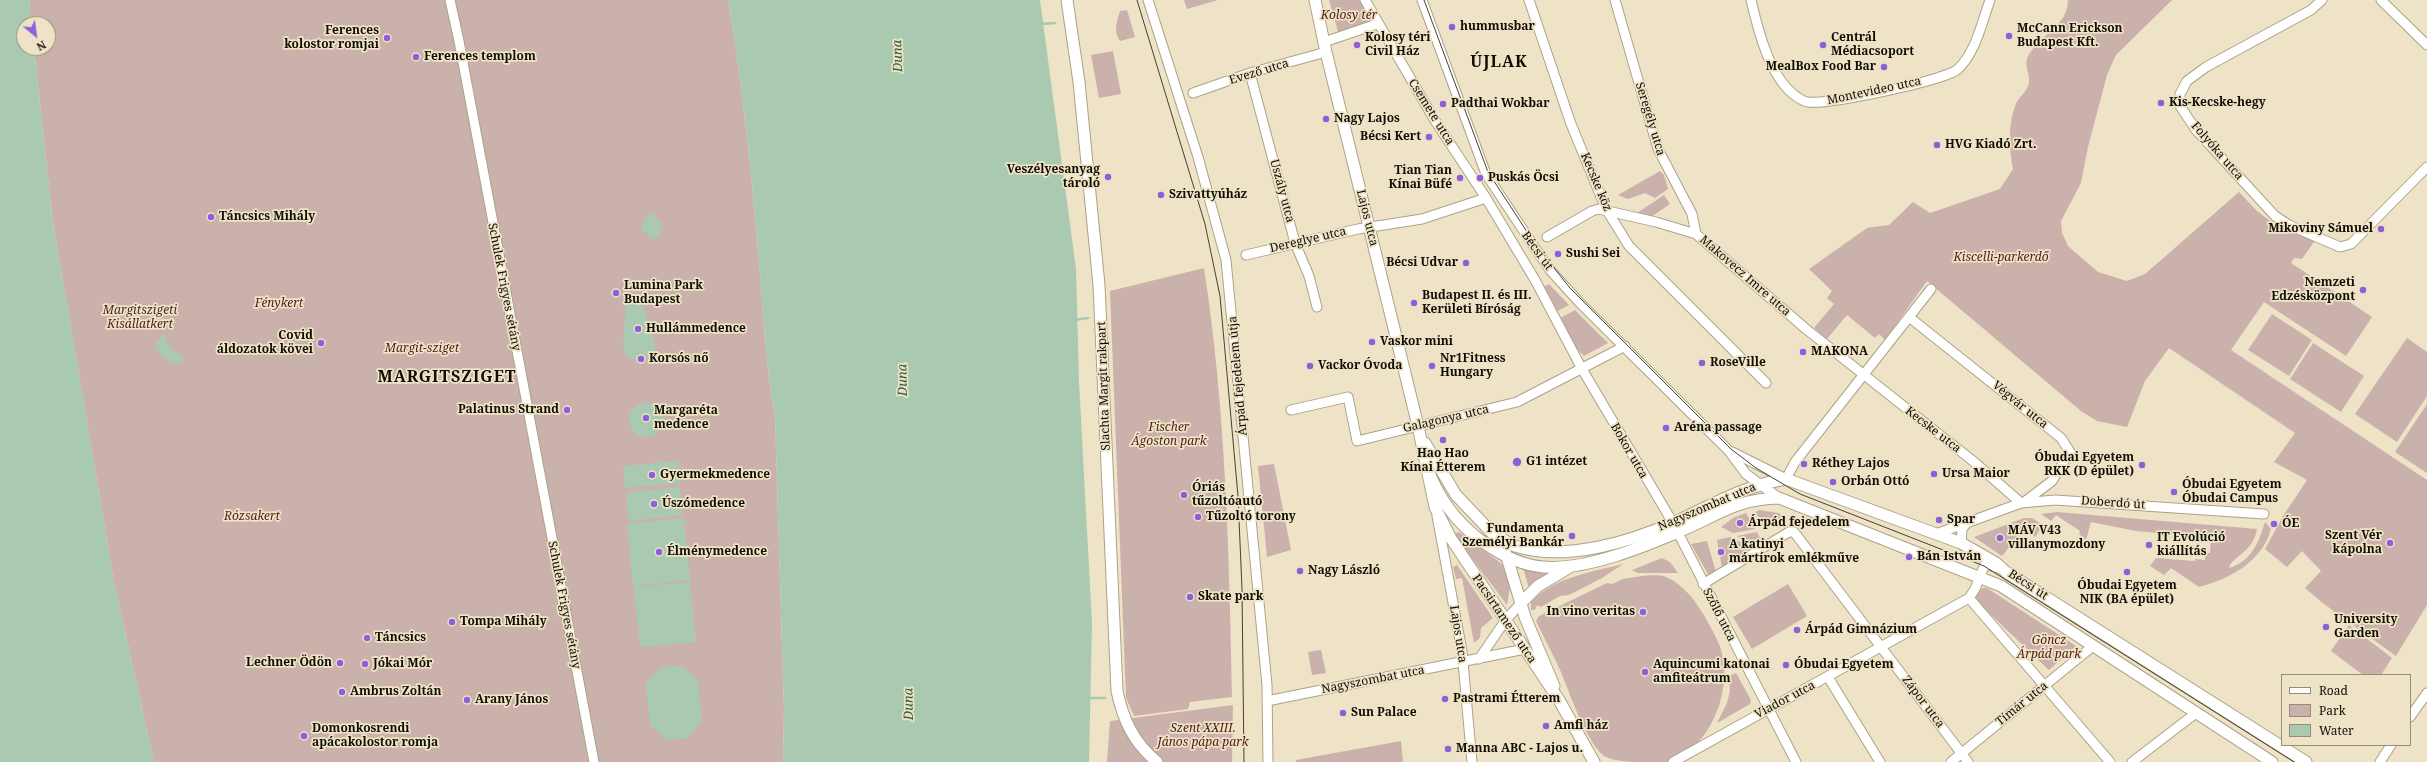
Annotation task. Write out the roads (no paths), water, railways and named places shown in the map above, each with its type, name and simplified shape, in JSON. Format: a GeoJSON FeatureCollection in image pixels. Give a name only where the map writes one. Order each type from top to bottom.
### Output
{"type":"FeatureCollection","features":[{"type":"Feature","properties":{"kind":"main road","name":"Slachta Margit rakpart"},"geometry":{"type":"LineString","coordinates":[[1067,0],[1080,90],[1099,277],[1117,691],[1120,709],[1130,730],[1156,762]]}},
{"type":"Feature","properties":{"kind":"main road","name":"Lajos utca"},"geometry":{"type":"LineString","coordinates":[[1315,0],[1325,47],[1420,431],[1435,507],[1450,537]]}},
{"type":"Feature","properties":{"kind":"main road","name":"Lajos utca"},"geometry":{"type":"LineString","coordinates":[[1420,431],[1456,495],[1475,518],[1492,532]]}},
{"type":"Feature","properties":{"kind":"main road","name":"Nagyszombat utca"},"geometry":{"type":"LineString","coordinates":[[1427,468],[1437,492],[1454,516],[1468,530],[1507,558],[1544,567],[1572,566],[1621,552],[1675,527],[1743,490],[1759,484],[1786,479]]}},
{"type":"Feature","properties":{"kind":"main road","name":"Bécsi út"},"geometry":{"type":"LineString","coordinates":[[1786,479],[1961,543],[1996,563],[2006,572],[2306,762]]}},
{"type":"Feature","properties":{"kind":"main road","name":"Nagyszombat utca"},"geometry":{"type":"LineString","coordinates":[[1492,532],[1514,546],[1559,552],[1576,551],[1596,548],[1675,527],[1740,503],[1779,498]]}},
{"type":"Feature","properties":{"kind":"main road","name":"Bécsi út"},"geometry":{"type":"LineString","coordinates":[[1779,498],[1980,576],[2028,602],[2272,762]]}},
{"type":"Feature","properties":{"kind":"main road","name":"Pacsirtamező utca"},"geometry":{"type":"LineString","coordinates":[[1492,532],[1503,548],[1507,558],[1521,603],[1559,700]]}},
{"type":"Feature","properties":{"kind":"main road","name":"Pacsirtamező utca"},"geometry":{"type":"LineString","coordinates":[[1450,537],[1559,700],[1594,762]]}},
{"type":"Feature","properties":{"kind":"main road","name":"Nagyszombat utca"},"geometry":{"type":"LineString","coordinates":[[1521,603],[1538,586],[1572,566]]}},
{"type":"Feature","properties":{"kind":"street","name":"Schulek Frigyes sétány"},"geometry":{"type":"LineString","coordinates":[[450,0],[459,41],[594,762]]}},
{"type":"Feature","properties":{"kind":"street","name":"Árpád fejedelem útja"},"geometry":{"type":"LineString","coordinates":[[1148,0],[1198,157],[1226,260],[1267,700],[1268,762]]}},
{"type":"Feature","properties":{"kind":"street"},"geometry":{"type":"LineString","coordinates":[[1325,47],[1377,24],[1364,0]]}},
{"type":"Feature","properties":{"kind":"street","name":"Bécsi út"},"geometry":{"type":"LineString","coordinates":[[1422,0],[1486,174],[1550,270],[1729,451],[1746,474],[1779,498]]}},
{"type":"Feature","properties":{"kind":"street","name":"Kecske köz"},"geometry":{"type":"LineString","coordinates":[[1529,0],[1571,124],[1606,209],[1629,246],[1766,383]]}},
{"type":"Feature","properties":{"kind":"street","name":"Seregély utca"},"geometry":{"type":"LineString","coordinates":[[1615,0],[1658,149],[1692,214],[1696,234]]}},
{"type":"Feature","properties":{"kind":"street","name":"Montevideo utca"},"geometry":{"type":"LineString","coordinates":[[1751,0],[1760,34],[1773,65],[1789,90],[1807,102],[1826,102],[1856,97],[1951,74],[1965,60],[1978,34],[1990,0]]}},
{"type":"Feature","properties":{"kind":"street","name":"Folyóka utca"},"geometry":{"type":"LineString","coordinates":[[2322,0],[2312,10],[2206,67],[2187,81],[2182,89],[2179,100],[2180,106],[2196,130],[2275,216],[2289,225],[2340,247],[2351,244],[2427,167]]}},
{"type":"Feature","properties":{"kind":"street"},"geometry":{"type":"LineString","coordinates":[[2381,0],[2427,45]]}},
{"type":"Feature","properties":{"kind":"street","name":"Csemete utca"},"geometry":{"type":"LineString","coordinates":[[1377,24],[1434,119],[1486,198],[1535,280],[1582,369]]}},
{"type":"Feature","properties":{"kind":"street","name":"Evező utca"},"geometry":{"type":"LineString","coordinates":[[1193,93],[1325,47]]}},
{"type":"Feature","properties":{"kind":"street","name":"Uszály utca"},"geometry":{"type":"LineString","coordinates":[[1250,73],[1296,243],[1309,276],[1317,307]]}},
{"type":"Feature","properties":{"kind":"street","name":"Dereglye utca"},"geometry":{"type":"LineString","coordinates":[[1246,255],[1296,243],[1422,219],[1486,198]]}},
{"type":"Feature","properties":{"kind":"street"},"geometry":{"type":"LineString","coordinates":[[1547,237],[1592,211],[1606,209]]}},
{"type":"Feature","properties":{"kind":"street","name":"Makovecz Imre utca"},"geometry":{"type":"LineString","coordinates":[[1606,209],[1619,215],[1656,222],[1696,234],[1806,329],[1862,374]]}},
{"type":"Feature","properties":{"kind":"street"},"geometry":{"type":"LineString","coordinates":[[1786,479],[1794,462],[1862,374],[1931,289]]}},
{"type":"Feature","properties":{"kind":"street","name":"Végvár utca"},"geometry":{"type":"LineString","coordinates":[[1909,318],[2062,438],[2070,452],[2052,481],[2022,503]]}},
{"type":"Feature","properties":{"kind":"street","name":"Galagonya utca"},"geometry":{"type":"LineString","coordinates":[[1291,410],[1348,397],[1357,441],[1420,431],[1517,402],[1625,346]]}},
{"type":"Feature","properties":{"kind":"street","name":"Bokor utca"},"geometry":{"type":"LineString","coordinates":[[1582,369],[1675,527]]}},
{"type":"Feature","properties":{"kind":"street","name":"Kecske utca"},"geometry":{"type":"LineString","coordinates":[[1862,374],[1973,461],[2022,503]]}},
{"type":"Feature","properties":{"kind":"street","name":"Bécsi út"},"geometry":{"type":"LineString","coordinates":[[1729,451],[1786,479]]}},
{"type":"Feature","properties":{"kind":"street"},"geometry":{"type":"LineString","coordinates":[[1743,490],[1748,484],[1746,474]]}},
{"type":"Feature","properties":{"kind":"street","name":"Doberdó út"},"geometry":{"type":"LineString","coordinates":[[1936,534],[2022,503],[2055,500],[2264,514]]}},
{"type":"Feature","properties":{"kind":"street","name":"Lajos utca"},"geometry":{"type":"LineString","coordinates":[[1435,507],[1463,662],[1472,762]]}},
{"type":"Feature","properties":{"kind":"street"},"geometry":{"type":"LineString","coordinates":[[1961,543],[1962,529],[1966,524]]}},
{"type":"Feature","properties":{"kind":"street","name":"Szőlő utca"},"geometry":{"type":"LineString","coordinates":[[1675,527],[1767,709],[1796,762]]}},
{"type":"Feature","properties":{"kind":"street","name":"Zápor utca"},"geometry":{"type":"LineString","coordinates":[[1703,584],[1789,532],[1798,536],[1968,762]]}},
{"type":"Feature","properties":{"kind":"street"},"geometry":{"type":"LineString","coordinates":[[2006,572],[1986,564],[1975,589],[1969,598],[2110,762]]}},
{"type":"Feature","properties":{"kind":"street","name":"Nagyszombat utca"},"geometry":{"type":"LineString","coordinates":[[1505,621],[1513,604],[1516,588]]}},
{"type":"Feature","properties":{"kind":"street","name":"Viador utca"},"geometry":{"type":"LineString","coordinates":[[1673,762],[1969,598]]}},
{"type":"Feature","properties":{"kind":"street","name":"Nagyszombat utca"},"geometry":{"type":"LineString","coordinates":[[1479,659],[1505,621],[1521,603]]}},
{"type":"Feature","properties":{"kind":"street","name":"Tímár utca"},"geometry":{"type":"LineString","coordinates":[[1951,762],[2093,646]]}},
{"type":"Feature","properties":{"kind":"street","name":"Nagyszombat utca"},"geometry":{"type":"LineString","coordinates":[[1267,700],[1524,649]]}},
{"type":"Feature","properties":{"kind":"street"},"geometry":{"type":"LineString","coordinates":[[1828,677],[1880,762]]}},
{"type":"Feature","properties":{"kind":"street"},"geometry":{"type":"LineString","coordinates":[[2411,716],[2427,693]]}},
{"type":"Feature","properties":{"kind":"street"},"geometry":{"type":"LineString","coordinates":[[2132,762],[2196,713]]}},
{"type":"Feature","properties":{"kind":"street"},"geometry":{"type":"LineString","coordinates":[[2380,762],[2391,746]]}},
{"type":"Feature","properties":{"kind":"water"},"geometry":{"type":"Polygon","coordinates":[[[0,0],[29,0],[30,16],[16,16],[16,56],[35,56],[52,215],[113,577],[154,762],[0,762],[0,0]]]}},
{"type":"Feature","properties":{"kind":"water","name":"Duna"},"geometry":{"type":"Polygon","coordinates":[[[728,0],[1040,0],[1076,269],[1079,382],[1092,623],[1089,762],[783,762],[784,710],[775,416],[767,354],[746,125],[728,0]]]}},
{"type":"Feature","properties":{"kind":"water"},"geometry":{"type":"Polygon","coordinates":[[[652,213],[662,223],[663,228],[660,229],[660,235],[655,239],[651,239],[645,231],[642,231],[642,224],[647,216],[652,213]]]}},
{"type":"Feature","properties":{"kind":"water","name":"Hullámmedence"},"geometry":{"type":"Polygon","coordinates":[[[641,297],[656,348],[651,358],[636,360],[627,357],[623,347],[626,298],[641,297]]]}},
{"type":"Feature","properties":{"kind":"water"},"geometry":{"type":"Polygon","coordinates":[[[164,333],[171,350],[183,356],[182,363],[172,363],[157,351],[156,343],[164,333]]]}},
{"type":"Feature","properties":{"kind":"water","name":"Margaréta medence"},"geometry":{"type":"Polygon","coordinates":[[[646,403],[658,408],[663,420],[658,432],[646,437],[634,432],[629,420],[634,408],[646,403]]]}},
{"type":"Feature","properties":{"kind":"water","name":"Gyermekmedence"},"geometry":{"type":"Polygon","coordinates":[[[678,461],[681,483],[625,488],[623,466],[678,461]]]}},
{"type":"Feature","properties":{"kind":"water","name":"Úszómedence"},"geometry":{"type":"Polygon","coordinates":[[[680,487],[682,515],[629,521],[626,493],[680,487]]]}},
{"type":"Feature","properties":{"kind":"water","name":"Élménymedence"},"geometry":{"type":"Polygon","coordinates":[[[684,518],[690,580],[633,586],[627,524],[684,518]]]}},
{"type":"Feature","properties":{"kind":"water"},"geometry":{"type":"Polygon","coordinates":[[[690,582],[696,642],[640,647],[634,587],[690,582]]]}},
{"type":"Feature","properties":{"kind":"water"},"geometry":{"type":"Polygon","coordinates":[[[682,666],[698,680],[702,721],[688,738],[667,740],[650,725],[646,684],[661,667],[682,666]]]}},
{"type":"Feature","properties":{"kind":"waterway"},"geometry":{"type":"LineString","coordinates":[[1041,24],[1055,23]]}},
{"type":"Feature","properties":{"kind":"waterway"},"geometry":{"type":"LineString","coordinates":[[1074,320],[1088,318]]}},
{"type":"Feature","properties":{"kind":"waterway"},"geometry":{"type":"LineString","coordinates":[[1090,698],[1105,698]]}},
{"type":"Feature","properties":{"kind":"tram line"},"geometry":{"type":"LineString","coordinates":[[1137,0],[1205,224],[1220,296],[1238,496],[1242,589],[1244,762]]}},
{"type":"Feature","properties":{"kind":"tram line"},"geometry":{"type":"LineString","coordinates":[[1424,0],[1488,172],[1535,244],[1570,288],[1731,449],[1756,468],[1800,494],[1984,566],[2294,762]]}},
{"type":"Feature","properties":{"kind":"place","name":"hummusbar"},"geometry":{"type":"Point","coordinates":[1452,27]}},
{"type":"Feature","properties":{"kind":"place","name":"McCann Erickson Budapest Kft."},"geometry":{"type":"Point","coordinates":[2009,36]}},
{"type":"Feature","properties":{"kind":"place","name":"Ferences kolostor romjai"},"geometry":{"type":"Point","coordinates":[387,38]}},
{"type":"Feature","properties":{"kind":"place","name":"Kolosy téri Civil Ház"},"geometry":{"type":"Point","coordinates":[1357,45]}},
{"type":"Feature","properties":{"kind":"place","name":"Centrál Médiacsoport"},"geometry":{"type":"Point","coordinates":[1823,45]}},
{"type":"Feature","properties":{"kind":"place","name":"Ferences templom"},"geometry":{"type":"Point","coordinates":[416,57]}},
{"type":"Feature","properties":{"kind":"place","name":"MealBox Food Bar"},"geometry":{"type":"Point","coordinates":[1884,67]}},
{"type":"Feature","properties":{"kind":"place","name":"Kis-Kecske-hegy"},"geometry":{"type":"Point","coordinates":[2161,103]}},
{"type":"Feature","properties":{"kind":"place","name":"Padthai Wokbar"},"geometry":{"type":"Point","coordinates":[1443,104]}},
{"type":"Feature","properties":{"kind":"place","name":"Nagy Lajos"},"geometry":{"type":"Point","coordinates":[1326,119]}},
{"type":"Feature","properties":{"kind":"place","name":"Bécsi Kert"},"geometry":{"type":"Point","coordinates":[1429,137]}},
{"type":"Feature","properties":{"kind":"place","name":"HVG Kiadó Zrt."},"geometry":{"type":"Point","coordinates":[1937,145]}},
{"type":"Feature","properties":{"kind":"place","name":"Veszélyesanyag tároló"},"geometry":{"type":"Point","coordinates":[1108,177]}},
{"type":"Feature","properties":{"kind":"place","name":"Tian Tian Kínai Büfé"},"geometry":{"type":"Point","coordinates":[1460,178]}},
{"type":"Feature","properties":{"kind":"place","name":"Puskás Öcsi"},"geometry":{"type":"Point","coordinates":[1480,178]}},
{"type":"Feature","properties":{"kind":"place","name":"Szivattyúház"},"geometry":{"type":"Point","coordinates":[1161,195]}},
{"type":"Feature","properties":{"kind":"place","name":"Táncsics Mihály"},"geometry":{"type":"Point","coordinates":[211,217]}},
{"type":"Feature","properties":{"kind":"place","name":"Mikoviny Sámuel"},"geometry":{"type":"Point","coordinates":[2381,229]}},
{"type":"Feature","properties":{"kind":"place","name":"Sushi Sei"},"geometry":{"type":"Point","coordinates":[1558,254]}},
{"type":"Feature","properties":{"kind":"place","name":"Bécsi Udvar"},"geometry":{"type":"Point","coordinates":[1466,263]}},
{"type":"Feature","properties":{"kind":"place","name":"Nemzeti Edzésközpont"},"geometry":{"type":"Point","coordinates":[2363,290]}},
{"type":"Feature","properties":{"kind":"place","name":"Lumina Park Budapest"},"geometry":{"type":"Point","coordinates":[616,293]}},
{"type":"Feature","properties":{"kind":"place","name":"Budapest II. és III. Kerületi Bíróság"},"geometry":{"type":"Point","coordinates":[1414,303]}},
{"type":"Feature","properties":{"kind":"place","name":"Hullámmedence"},"geometry":{"type":"Point","coordinates":[638,329]}},
{"type":"Feature","properties":{"kind":"place","name":"Vaskor mini"},"geometry":{"type":"Point","coordinates":[1372,342]}},
{"type":"Feature","properties":{"kind":"place","name":"Covid áldozatok kövei"},"geometry":{"type":"Point","coordinates":[321,343]}},
{"type":"Feature","properties":{"kind":"place","name":"MAKONA"},"geometry":{"type":"Point","coordinates":[1803,352]}},
{"type":"Feature","properties":{"kind":"place","name":"Korsós nő"},"geometry":{"type":"Point","coordinates":[641,359]}},
{"type":"Feature","properties":{"kind":"place","name":"RoseVille"},"geometry":{"type":"Point","coordinates":[1702,363]}},
{"type":"Feature","properties":{"kind":"place","name":"Vackor Óvoda"},"geometry":{"type":"Point","coordinates":[1310,366]}},
{"type":"Feature","properties":{"kind":"place","name":"Nr1Fitness Hungary"},"geometry":{"type":"Point","coordinates":[1432,366]}},
{"type":"Feature","properties":{"kind":"place","name":"Palatinus Strand"},"geometry":{"type":"Point","coordinates":[567,410]}},
{"type":"Feature","properties":{"kind":"place","name":"Margaréta medence"},"geometry":{"type":"Point","coordinates":[646,418]}},
{"type":"Feature","properties":{"kind":"place","name":"Aréna passage"},"geometry":{"type":"Point","coordinates":[1666,428]}},
{"type":"Feature","properties":{"kind":"place","name":"Hao Hao Kínai Étterem"},"geometry":{"type":"Point","coordinates":[1443,440]}},
{"type":"Feature","properties":{"kind":"place","name":"G1 intézet"},"geometry":{"type":"Point","coordinates":[1517,462]}},
{"type":"Feature","properties":{"kind":"place","name":"Réthey Lajos"},"geometry":{"type":"Point","coordinates":[1804,464]}},
{"type":"Feature","properties":{"kind":"place","name":"Óbudai Egyetem RKK (D épület)"},"geometry":{"type":"Point","coordinates":[2142,465]}},
{"type":"Feature","properties":{"kind":"place","name":"Ursa Maior"},"geometry":{"type":"Point","coordinates":[1934,474]}},
{"type":"Feature","properties":{"kind":"place","name":"Gyermekmedence"},"geometry":{"type":"Point","coordinates":[652,475]}},
{"type":"Feature","properties":{"kind":"place","name":"Orbán Ottó"},"geometry":{"type":"Point","coordinates":[1833,482]}},
{"type":"Feature","properties":{"kind":"place","name":"Óbudai Egyetem Óbudai Campus"},"geometry":{"type":"Point","coordinates":[2174,492]}},
{"type":"Feature","properties":{"kind":"place","name":"Óriás tűzoltóautó"},"geometry":{"type":"Point","coordinates":[1184,495]}},
{"type":"Feature","properties":{"kind":"place","name":"Úszómedence"},"geometry":{"type":"Point","coordinates":[654,504]}},
{"type":"Feature","properties":{"kind":"place","name":"Tűzoltó torony"},"geometry":{"type":"Point","coordinates":[1198,517]}},
{"type":"Feature","properties":{"kind":"place","name":"Spar"},"geometry":{"type":"Point","coordinates":[1939,520]}},
{"type":"Feature","properties":{"kind":"place","name":"Árpád fejedelem"},"geometry":{"type":"Point","coordinates":[1740,523]}},
{"type":"Feature","properties":{"kind":"place","name":"ÓE"},"geometry":{"type":"Point","coordinates":[2274,524]}},
{"type":"Feature","properties":{"kind":"place","name":"Fundamenta Személyi Bankár"},"geometry":{"type":"Point","coordinates":[1572,536]}},
{"type":"Feature","properties":{"kind":"place","name":"MÁV V43 villanymozdony"},"geometry":{"type":"Point","coordinates":[2000,538]}},
{"type":"Feature","properties":{"kind":"place","name":"Szent Vér kápolna"},"geometry":{"type":"Point","coordinates":[2390,543]}},
{"type":"Feature","properties":{"kind":"place","name":"IT Evolúció kiállítás"},"geometry":{"type":"Point","coordinates":[2149,545]}},
{"type":"Feature","properties":{"kind":"place","name":"Élménymedence"},"geometry":{"type":"Point","coordinates":[659,552]}},
{"type":"Feature","properties":{"kind":"place","name":"A katinyi mártírok emlékműve"},"geometry":{"type":"Point","coordinates":[1721,552]}},
{"type":"Feature","properties":{"kind":"place","name":"Bán István"},"geometry":{"type":"Point","coordinates":[1909,557]}},
{"type":"Feature","properties":{"kind":"place","name":"Nagy László"},"geometry":{"type":"Point","coordinates":[1300,571]}},
{"type":"Feature","properties":{"kind":"place","name":"Óbudai Egyetem NIK (BA épület)"},"geometry":{"type":"Point","coordinates":[2127,572]}},
{"type":"Feature","properties":{"kind":"place","name":"Skate park"},"geometry":{"type":"Point","coordinates":[1190,597]}},
{"type":"Feature","properties":{"kind":"place","name":"In vino veritas"},"geometry":{"type":"Point","coordinates":[1643,612]}},
{"type":"Feature","properties":{"kind":"place","name":"Tompa Mihály"},"geometry":{"type":"Point","coordinates":[452,622]}},
{"type":"Feature","properties":{"kind":"place","name":"University Garden"},"geometry":{"type":"Point","coordinates":[2326,627]}},
{"type":"Feature","properties":{"kind":"place","name":"Árpád Gimnázium"},"geometry":{"type":"Point","coordinates":[1797,630]}},
{"type":"Feature","properties":{"kind":"place","name":"Táncsics"},"geometry":{"type":"Point","coordinates":[367,638]}},
{"type":"Feature","properties":{"kind":"place","name":"Lechner Ödön"},"geometry":{"type":"Point","coordinates":[340,663]}},
{"type":"Feature","properties":{"kind":"place","name":"Jókai Mór"},"geometry":{"type":"Point","coordinates":[365,664]}},
{"type":"Feature","properties":{"kind":"place","name":"Óbudai Egyetem"},"geometry":{"type":"Point","coordinates":[1786,665]}},
{"type":"Feature","properties":{"kind":"place","name":"Aquincumi katonai amfiteátrum"},"geometry":{"type":"Point","coordinates":[1645,672]}},
{"type":"Feature","properties":{"kind":"place","name":"Ambrus Zoltán"},"geometry":{"type":"Point","coordinates":[342,692]}},
{"type":"Feature","properties":{"kind":"place","name":"Pastrami Étterem"},"geometry":{"type":"Point","coordinates":[1445,699]}},
{"type":"Feature","properties":{"kind":"place","name":"Arany János"},"geometry":{"type":"Point","coordinates":[467,700]}},
{"type":"Feature","properties":{"kind":"place","name":"Sun Palace"},"geometry":{"type":"Point","coordinates":[1343,713]}},
{"type":"Feature","properties":{"kind":"place","name":"Amfi ház"},"geometry":{"type":"Point","coordinates":[1546,726]}},
{"type":"Feature","properties":{"kind":"place","name":"Domonkosrendi apácakolostor romja"},"geometry":{"type":"Point","coordinates":[304,736]}},
{"type":"Feature","properties":{"kind":"place","name":"Manna ABC - Lajos u."},"geometry":{"type":"Point","coordinates":[1448,749]}},
{"type":"Feature","properties":{"kind":"district","name":"ÚJLAK"},"geometry":{"type":"Point","coordinates":[1499,62]}},
{"type":"Feature","properties":{"kind":"district","name":"MARGITSZIGET"},"geometry":{"type":"Point","coordinates":[447,377]}},
{"type":"Feature","properties":{"kind":"park label","name":"Kolosy tér"},"geometry":{"type":"Point","coordinates":[1349,16]}},
{"type":"Feature","properties":{"kind":"park label","name":"Kiscelli-parkerdő"},"geometry":{"type":"Point","coordinates":[2001,258]}},
{"type":"Feature","properties":{"kind":"park label","name":"Fénykert"},"geometry":{"type":"Point","coordinates":[279,304]}},
{"type":"Feature","properties":{"kind":"park label","name":"Margitszigeti Kisállatkert"},"geometry":{"type":"Point","coordinates":[140,318]}},
{"type":"Feature","properties":{"kind":"park label","name":"Margit-sziget"},"geometry":{"type":"Point","coordinates":[422,349]}},
{"type":"Feature","properties":{"kind":"park label","name":"Fischer Ágoston park"},"geometry":{"type":"Point","coordinates":[1169,435]}},
{"type":"Feature","properties":{"kind":"park label","name":"Rózsakert"},"geometry":{"type":"Point","coordinates":[252,517]}},
{"type":"Feature","properties":{"kind":"park label","name":"Göncz Árpád park"},"geometry":{"type":"Point","coordinates":[2049,648]}},
{"type":"Feature","properties":{"kind":"park label","name":"Szent XXIII. János pápa park"},"geometry":{"type":"Point","coordinates":[1203,736]}}]}
